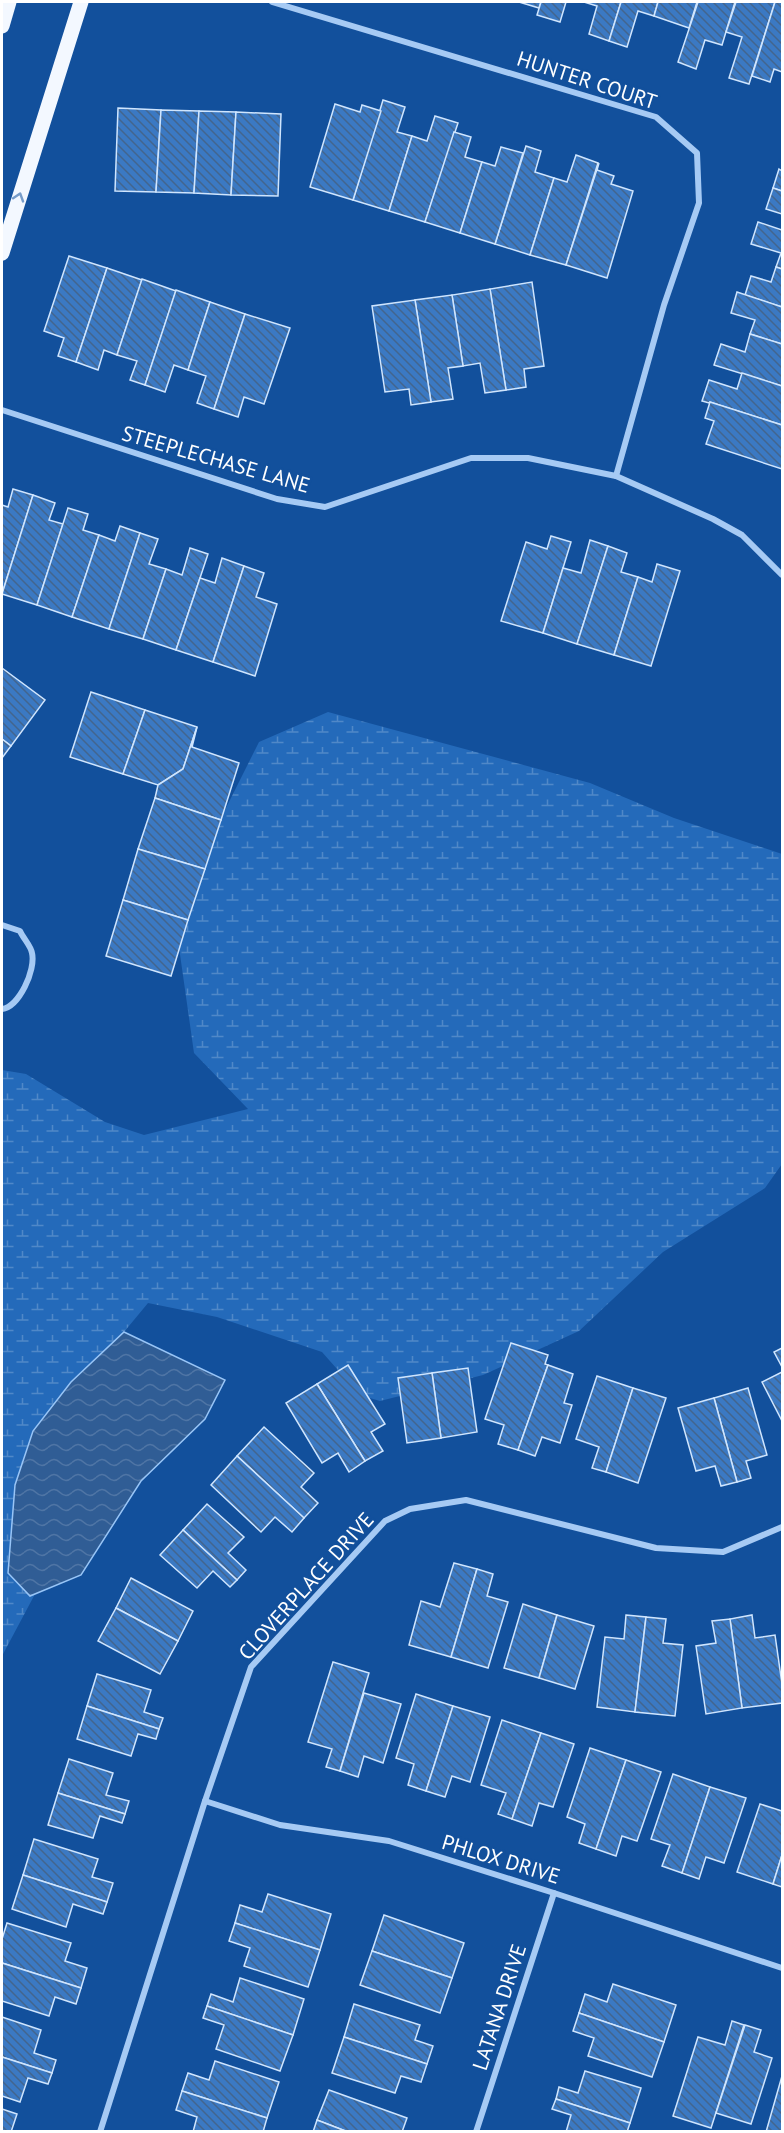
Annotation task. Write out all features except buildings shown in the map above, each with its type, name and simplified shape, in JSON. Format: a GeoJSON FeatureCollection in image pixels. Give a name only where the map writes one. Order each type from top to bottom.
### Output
{"type":"FeatureCollection","features":[{"type":"Feature","properties":{"kind":"main road"},"geometry":{"type":"LineString","coordinates":[[2,26],[9,2]]}},
{"type":"Feature","properties":{"kind":"main road"},"geometry":{"type":"LineString","coordinates":[[2,253],[81,2]]}},
{"type":"Feature","properties":{"kind":"street","name":"HUNTER COURT"},"geometry":{"type":"LineString","coordinates":[[272,2],[656,117],[697,153],[699,203],[664,305],[616,476]]}},
{"type":"Feature","properties":{"kind":"street","name":"STEEPLECHASE LANE"},"geometry":{"type":"LineString","coordinates":[[2,410],[277,499],[325,507],[471,458],[528,458],[616,476],[713,519],[742,535],[783,575]]}},
{"type":"Feature","properties":{"kind":"street"},"geometry":{"type":"LineString","coordinates":[[2,925],[20,932],[32,952],[31,975],[22,991],[7,1009],[2,1009]]}},
{"type":"Feature","properties":{"kind":"street","name":"CLOVERPLACE DRIVE"},"geometry":{"type":"LineString","coordinates":[[100,2132],[205,1801],[251,1666],[385,1521],[410,1509],[466,1500],[656,1548],[723,1552],[783,1527]]}},
{"type":"Feature","properties":{"kind":"street","name":"PHLOX DRIVE"},"geometry":{"type":"LineString","coordinates":[[205,1801],[280,1825],[389,1841],[783,1968]]}},
{"type":"Feature","properties":{"kind":"street","name":"LATANA DRIVE"},"geometry":{"type":"LineString","coordinates":[[476,2132],[554,1893]]}},
{"type":"Feature","properties":{"kind":"green space"},"geometry":{"type":"Polygon","coordinates":[[[328,712],[590,783],[674,818],[782,854],[782,1164],[765,1188],[663,1252],[579,1331],[483,1375],[380,1401],[360,1395],[322,1352],[217,1317],[148,1303],[124,1332],[70,1383],[33,1431],[30,1596],[35,1594],[2,1656],[2,1070],[26,1074],[105,1122],[144,1135],[248,1109],[194,1053],[176,926],[217,826],[259,742],[328,712]]]}},
{"type":"Feature","properties":{"kind":"water"},"geometry":{"type":"Polygon","coordinates":[[[124,1332],[225,1380],[205,1419],[141,1481],[81,1575],[30,1596],[8,1573],[15,1485],[33,1431],[71,1382],[124,1332]]]}}]}
